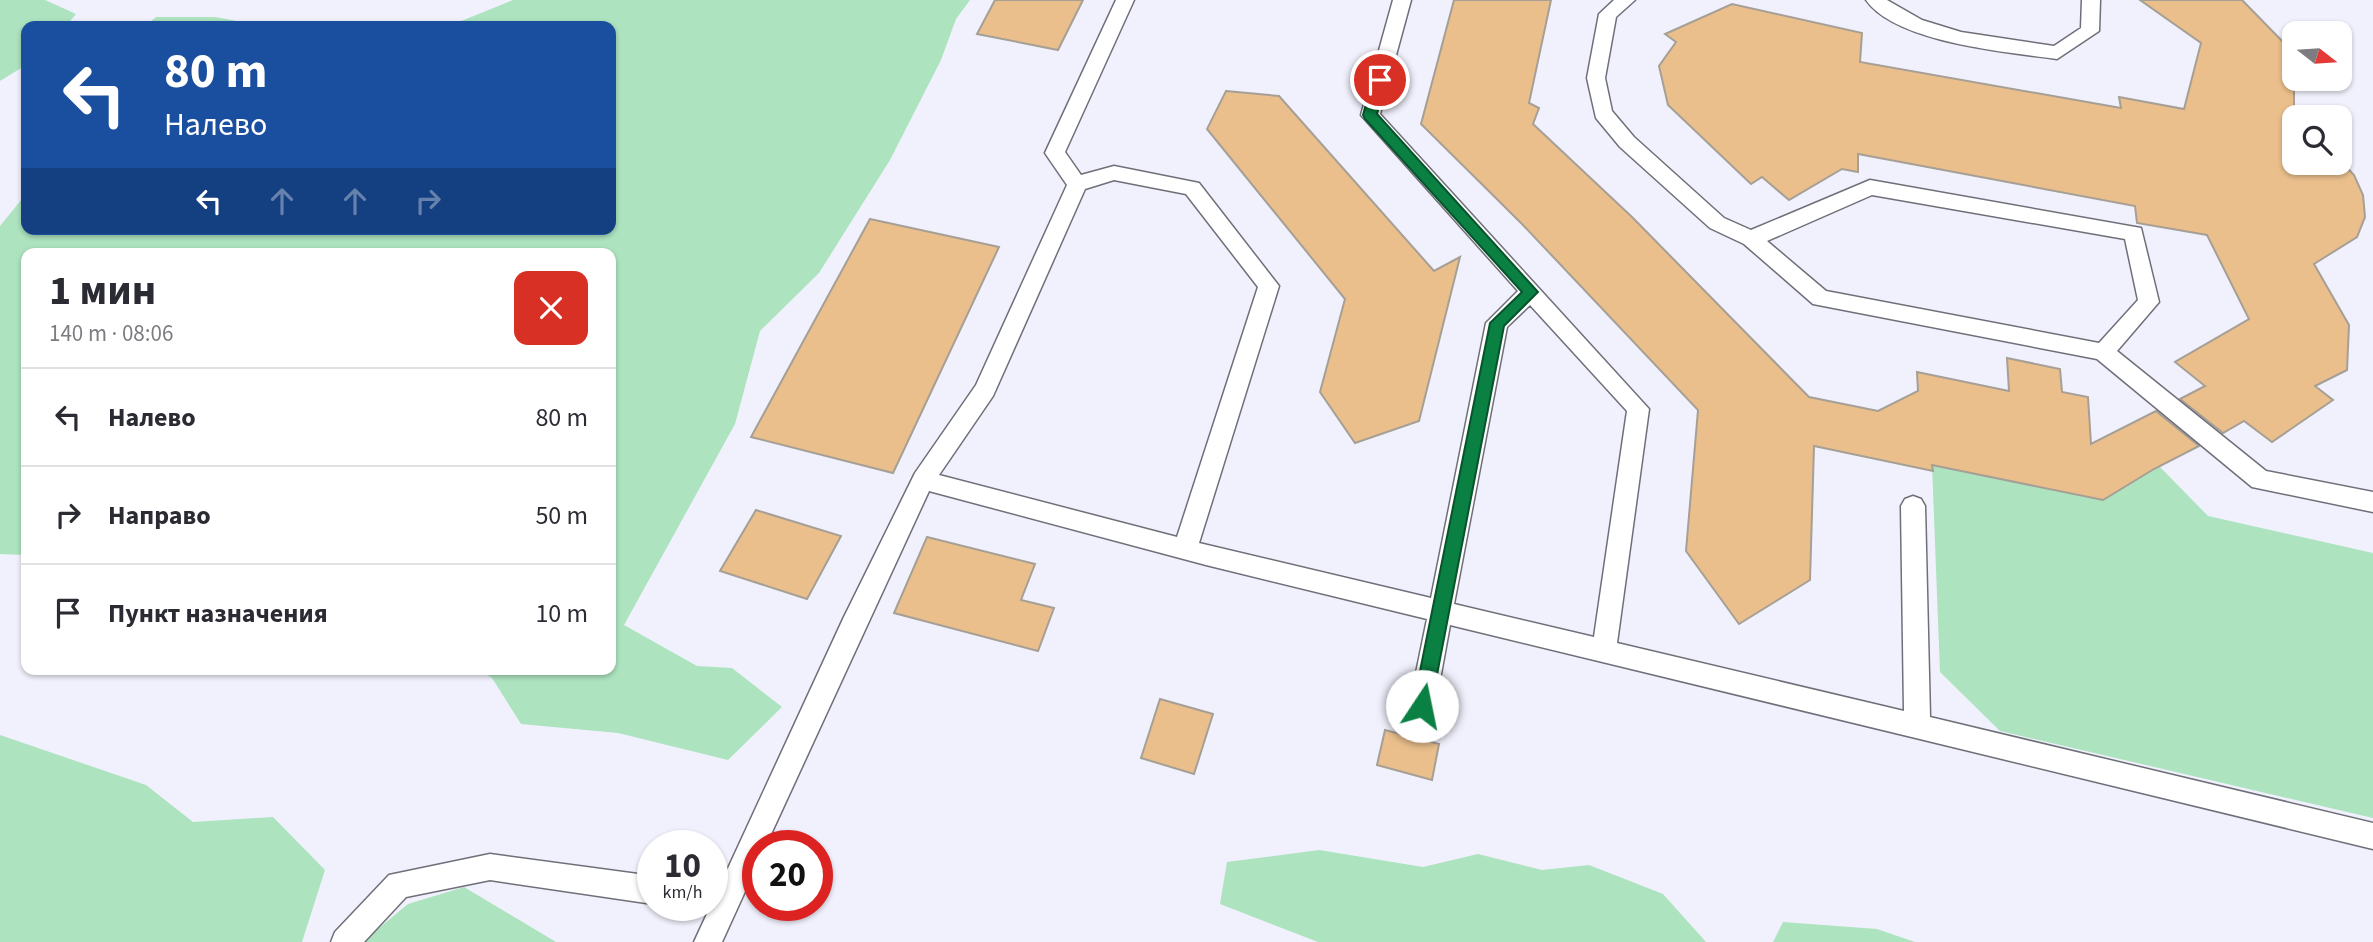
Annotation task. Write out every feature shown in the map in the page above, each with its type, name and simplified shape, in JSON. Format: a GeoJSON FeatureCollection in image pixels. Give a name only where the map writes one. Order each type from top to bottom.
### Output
{"type":"FeatureCollection","features":[{"type":"Feature","properties":{"kind":"lane"},"geometry":{"type":"LineString","coordinates":[[1077,184],[1055,153],[1125,0]]}},
{"type":"Feature","properties":{"kind":"lane"},"geometry":{"type":"LineString","coordinates":[[1402,0],[1370,115],[1638,410],[1604,650]]}},
{"type":"Feature","properties":{"kind":"lane"},"geometry":{"type":"LineString","coordinates":[[1626,0],[1608,14],[1596,78],[1602,113],[1627,142],[1717,223],[1751,239],[1820,298],[2103,352],[2260,480],[2373,502]]}},
{"type":"Feature","properties":{"kind":"lane"},"geometry":{"type":"LineString","coordinates":[[1875,0],[1885,9],[1925,31],[2057,53],[2090,31],[2091,0]]}},
{"type":"Feature","properties":{"kind":"lane"},"geometry":{"type":"LineString","coordinates":[[728,883],[783,775],[923,480],[985,390],[1077,184],[1114,173],[1192,188],[1269,286],[1185,549]]}},
{"type":"Feature","properties":{"kind":"lane"},"geometry":{"type":"LineString","coordinates":[[1751,239],[1870,187],[2134,233],[2149,302],[2103,352]]}},
{"type":"Feature","properties":{"kind":"lane"},"geometry":{"type":"LineString","coordinates":[[1422,706],[1497,323],[1531,292]]}},
{"type":"Feature","properties":{"kind":"lane"},"geometry":{"type":"LineString","coordinates":[[923,480],[1185,549],[2373,836]]}},
{"type":"Feature","properties":{"kind":"lane"},"geometry":{"type":"LineString","coordinates":[[1913,506],[1917,725]]}},
{"type":"Feature","properties":{"kind":"lane"},"geometry":{"type":"LineString","coordinates":[[345,942],[399,885],[490,867],[637,888]]}},
{"type":"Feature","properties":{"kind":"lane"},"geometry":{"type":"LineString","coordinates":[[708,942],[713,921]]}},
{"type":"Feature","properties":{"kind":"green space"},"geometry":{"type":"Polygon","coordinates":[[[0,0],[45,0],[76,14],[70,21],[21,21],[21,68],[0,81],[0,0]]]}},
{"type":"Feature","properties":{"kind":"green space"},"geometry":{"type":"Polygon","coordinates":[[[513,0],[970,0],[956,19],[941,60],[890,160],[819,273],[760,331],[735,424],[624,625],[697,666],[732,668],[782,707],[728,760],[618,733],[521,724],[492,678],[487,675],[616,675],[616,248],[21,248],[21,555],[0,554],[0,226],[21,200],[21,235],[616,235],[616,21],[461,21],[513,0]]]}},
{"type":"Feature","properties":{"kind":"green space"},"geometry":{"type":"Polygon","coordinates":[[[156,17],[215,17],[237,21],[151,21],[156,17]]]}},
{"type":"Feature","properties":{"kind":"green space"},"geometry":{"type":"Polygon","coordinates":[[[1932,465],[2096,499],[2160,467],[2208,516],[2373,553],[2373,818],[2000,731],[1940,672],[1932,465]]]}},
{"type":"Feature","properties":{"kind":"green space"},"geometry":{"type":"Polygon","coordinates":[[[0,735],[146,785],[193,822],[273,817],[325,870],[302,942],[0,942],[0,735]]]}},
{"type":"Feature","properties":{"kind":"green space"},"geometry":{"type":"Polygon","coordinates":[[[1319,850],[1423,867],[1478,854],[1542,870],[1589,865],[1663,894],[1706,942],[1318,942],[1220,904],[1227,862],[1319,850]]]}},
{"type":"Feature","properties":{"kind":"green space"},"geometry":{"type":"Polygon","coordinates":[[[464,887],[556,942],[362,942],[408,904],[464,887]]]}},
{"type":"Feature","properties":{"kind":"green space"},"geometry":{"type":"Polygon","coordinates":[[[1783,922],[1877,929],[1915,942],[1773,942],[1783,922]]]}},
{"type":"Feature","properties":{"kind":"building"},"geometry":{"type":"Polygon","coordinates":[[[995,0],[1083,0],[1058,50],[977,34],[995,0]]]}},
{"type":"Feature","properties":{"kind":"building"},"geometry":{"type":"Polygon","coordinates":[[[1454,0],[1551,0],[1529,103],[1539,108],[1533,124],[1632,217],[1809,397],[1878,411],[1918,391],[1917,372],[2009,391],[2007,358],[2060,369],[2062,392],[2088,397],[2091,444],[2156,411],[2199,446],[2103,500],[1932,465],[1933,471],[1814,446],[1810,580],[1739,624],[1686,551],[1698,410],[1522,224],[1421,124],[1454,0]]]}},
{"type":"Feature","properties":{"kind":"building"},"geometry":{"type":"Polygon","coordinates":[[[2140,0],[2242,0],[2282,41],[2282,91],[2294,91],[2294,105],[2282,105],[2282,175],[2352,175],[2352,173],[2363,195],[2365,217],[2357,237],[2314,264],[2349,325],[2347,370],[2315,386],[2333,400],[2272,442],[2244,421],[2223,433],[2180,399],[2205,386],[2175,362],[2249,319],[2207,235],[2137,223],[2135,206],[1858,154],[1858,172],[1842,169],[1789,200],[1762,177],[1751,184],[1668,105],[1659,66],[1676,42],[1665,34],[1732,4],[1862,33],[1860,62],[2121,108],[2119,97],[2184,109],[2201,43],[2140,0]]]}},
{"type":"Feature","properties":{"kind":"building"},"geometry":{"type":"Polygon","coordinates":[[[1226,91],[1279,96],[1434,271],[1460,257],[1419,421],[1355,443],[1320,392],[1345,299],[1207,129],[1226,91]]]}},
{"type":"Feature","properties":{"kind":"building"},"geometry":{"type":"Polygon","coordinates":[[[870,219],[999,247],[893,473],[751,437],[870,219]]]}},
{"type":"Feature","properties":{"kind":"building"},"geometry":{"type":"Polygon","coordinates":[[[756,510],[841,536],[807,599],[720,571],[756,510]]]}},
{"type":"Feature","properties":{"kind":"building"},"geometry":{"type":"Polygon","coordinates":[[[927,537],[1035,564],[1021,600],[1054,608],[1038,651],[894,613],[927,537]]]}},
{"type":"Feature","properties":{"kind":"building"},"geometry":{"type":"Polygon","coordinates":[[[1160,699],[1213,714],[1194,774],[1141,758],[1160,699]]]}},
{"type":"Feature","properties":{"kind":"building"},"geometry":{"type":"Polygon","coordinates":[[[1385,730],[1439,744],[1432,780],[1377,765],[1385,730]]]}},
{"type":"Feature","properties":{"kind":"route"},"geometry":{"type":"LineString","coordinates":[[1380,80],[1370,115],[1531,292],[1497,323],[1422,706]]}}]}
